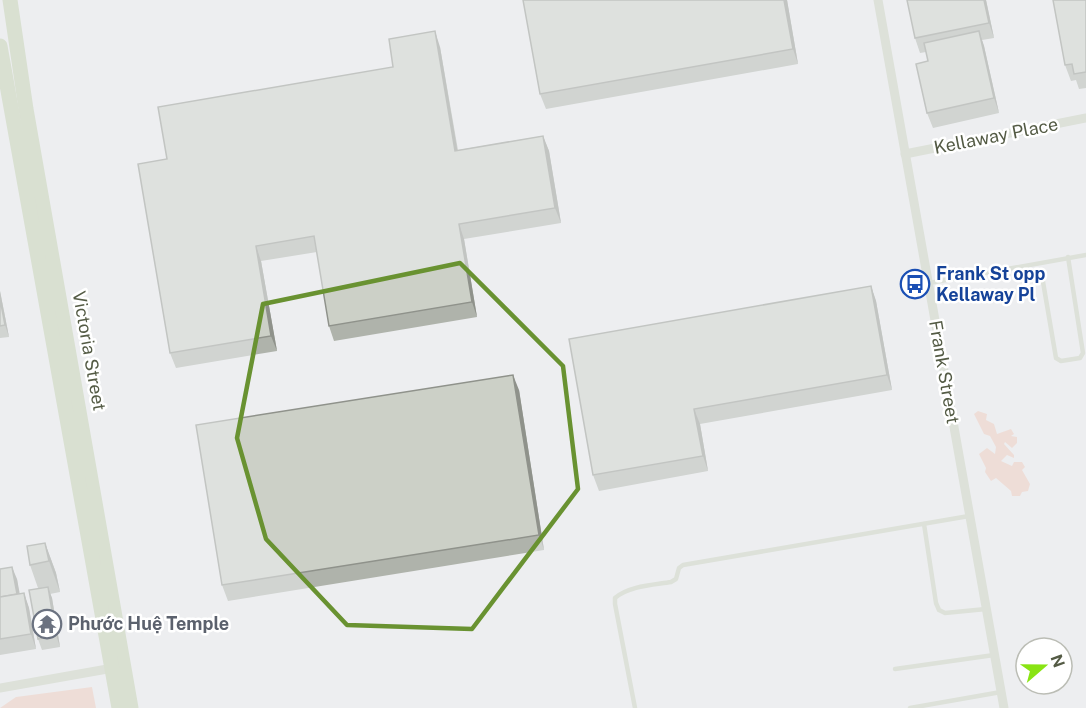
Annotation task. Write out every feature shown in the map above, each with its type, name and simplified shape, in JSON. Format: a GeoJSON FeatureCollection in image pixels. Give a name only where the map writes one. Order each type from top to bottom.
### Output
{"type":"FeatureCollection","features":[{"type":"Feature","properties":{"kind":"main road","name":"Victoria Street"},"geometry":{"type":"LineString","coordinates":[[10,0],[26,109],[131,708]]}},
{"type":"Feature","properties":{"kind":"main road","name":"Victoria Street"},"geometry":{"type":"LineString","coordinates":[[0,46],[120,708]]}},
{"type":"Feature","properties":{"kind":"street","name":"Frank Street"},"geometry":{"type":"LineString","coordinates":[[878,0],[1004,708]]}},
{"type":"Feature","properties":{"kind":"street","name":"Kellaway Place"},"geometry":{"type":"LineString","coordinates":[[905,154],[1086,118]]}},
{"type":"Feature","properties":{"kind":"street"},"geometry":{"type":"LineString","coordinates":[[0,688],[113,668]]}},
{"type":"Feature","properties":{"kind":"lane"},"geometry":{"type":"LineString","coordinates":[[928,283],[1086,255]]}},
{"type":"Feature","properties":{"kind":"lane"},"geometry":{"type":"LineString","coordinates":[[1041,276],[1056,358],[1061,361],[1080,358],[1083,353],[1068,257]]}},
{"type":"Feature","properties":{"kind":"lane"},"geometry":{"type":"LineString","coordinates":[[635,708],[615,604],[615,598],[620,594],[671,582],[676,579],[679,568],[683,565],[969,516]]}},
{"type":"Feature","properties":{"kind":"lane"},"geometry":{"type":"LineString","coordinates":[[924,524],[939,610],[945,613],[986,609]]}},
{"type":"Feature","properties":{"kind":"lane"},"geometry":{"type":"LineString","coordinates":[[895,669],[994,655]]}},
{"type":"Feature","properties":{"kind":"lane"},"geometry":{"type":"LineString","coordinates":[[910,708],[1001,692]]}},
{"type":"Feature","properties":{"kind":"highlighted area"},"geometry":{"type":"Polygon","coordinates":[[[460,263],[563,366],[578,489],[472,629],[347,625],[266,539],[237,438],[263,304],[460,263]]]}},
{"type":"Feature","properties":{"kind":"shaded area"},"geometry":{"type":"Polygon","coordinates":[[[978,411],[987,414],[986,420],[994,424],[997,434],[1011,429],[1014,434],[1011,436],[1017,437],[1017,443],[1012,448],[1005,442],[1004,444],[1014,458],[1007,455],[1001,461],[1012,466],[1014,462],[1022,462],[1025,467],[1022,470],[1030,484],[1028,491],[1022,492],[1020,496],[1012,496],[1011,491],[996,478],[991,481],[985,472],[986,468],[979,454],[987,448],[995,454],[996,447],[990,436],[984,434],[974,414],[978,411]]]}},
{"type":"Feature","properties":{"kind":"shaded area"},"geometry":{"type":"Polygon","coordinates":[[[92,687],[96,708],[0,708],[16,697],[92,687]]]}},
{"type":"Feature","properties":{"kind":"building"},"geometry":{"type":"Polygon","coordinates":[[[523,0],[784,0],[793,49],[540,94],[523,0]]]}},
{"type":"Feature","properties":{"kind":"building"},"geometry":{"type":"Polygon","coordinates":[[[907,0],[984,0],[989,23],[915,38],[907,0]]]}},
{"type":"Feature","properties":{"kind":"building"},"geometry":{"type":"Polygon","coordinates":[[[1053,0],[1086,0],[1086,72],[1074,74],[1072,64],[1065,65],[1053,0]]]}},
{"type":"Feature","properties":{"kind":"building"},"geometry":{"type":"Polygon","coordinates":[[[435,31],[455,151],[543,136],[555,208],[459,224],[472,302],[329,326],[314,236],[256,246],[271,336],[170,353],[138,164],[167,159],[158,107],[393,67],[389,39],[435,31]]]}},
{"type":"Feature","properties":{"kind":"building"},"geometry":{"type":"Polygon","coordinates":[[[979,31],[994,98],[927,113],[916,64],[928,61],[924,43],[979,31]]]}},
{"type":"Feature","properties":{"kind":"building"},"geometry":{"type":"Polygon","coordinates":[[[871,286],[887,375],[694,409],[703,456],[593,475],[569,339],[871,286]]]}},
{"type":"Feature","properties":{"kind":"building"},"geometry":{"type":"Polygon","coordinates":[[[0,299],[5,325],[0,326],[0,299]]]}},
{"type":"Feature","properties":{"kind":"building"},"geometry":{"type":"Polygon","coordinates":[[[513,375],[539,535],[222,585],[196,425],[513,375]]]}},
{"type":"Feature","properties":{"kind":"building"},"geometry":{"type":"Polygon","coordinates":[[[45,543],[49,561],[30,565],[27,546],[45,543]]]}},
{"type":"Feature","properties":{"kind":"building"},"geometry":{"type":"Polygon","coordinates":[[[12,567],[17,594],[0,597],[0,569],[12,567]]]}},
{"type":"Feature","properties":{"kind":"building","name":"Phước Huệ Temple"},"geometry":{"type":"Polygon","coordinates":[[[48,587],[56,635],[38,639],[29,590],[48,587]]]}},
{"type":"Feature","properties":{"kind":"building"},"geometry":{"type":"Polygon","coordinates":[[[24,593],[31,634],[0,639],[0,597],[24,593]]]}},
{"type":"Feature","properties":{"kind":"place","name":"Frank St opp Kellaway Pl"},"geometry":{"type":"Point","coordinates":[915,284]}},
{"type":"Feature","properties":{"kind":"place","name":"Phước Huệ Temple"},"geometry":{"type":"Point","coordinates":[47,624]}}]}
